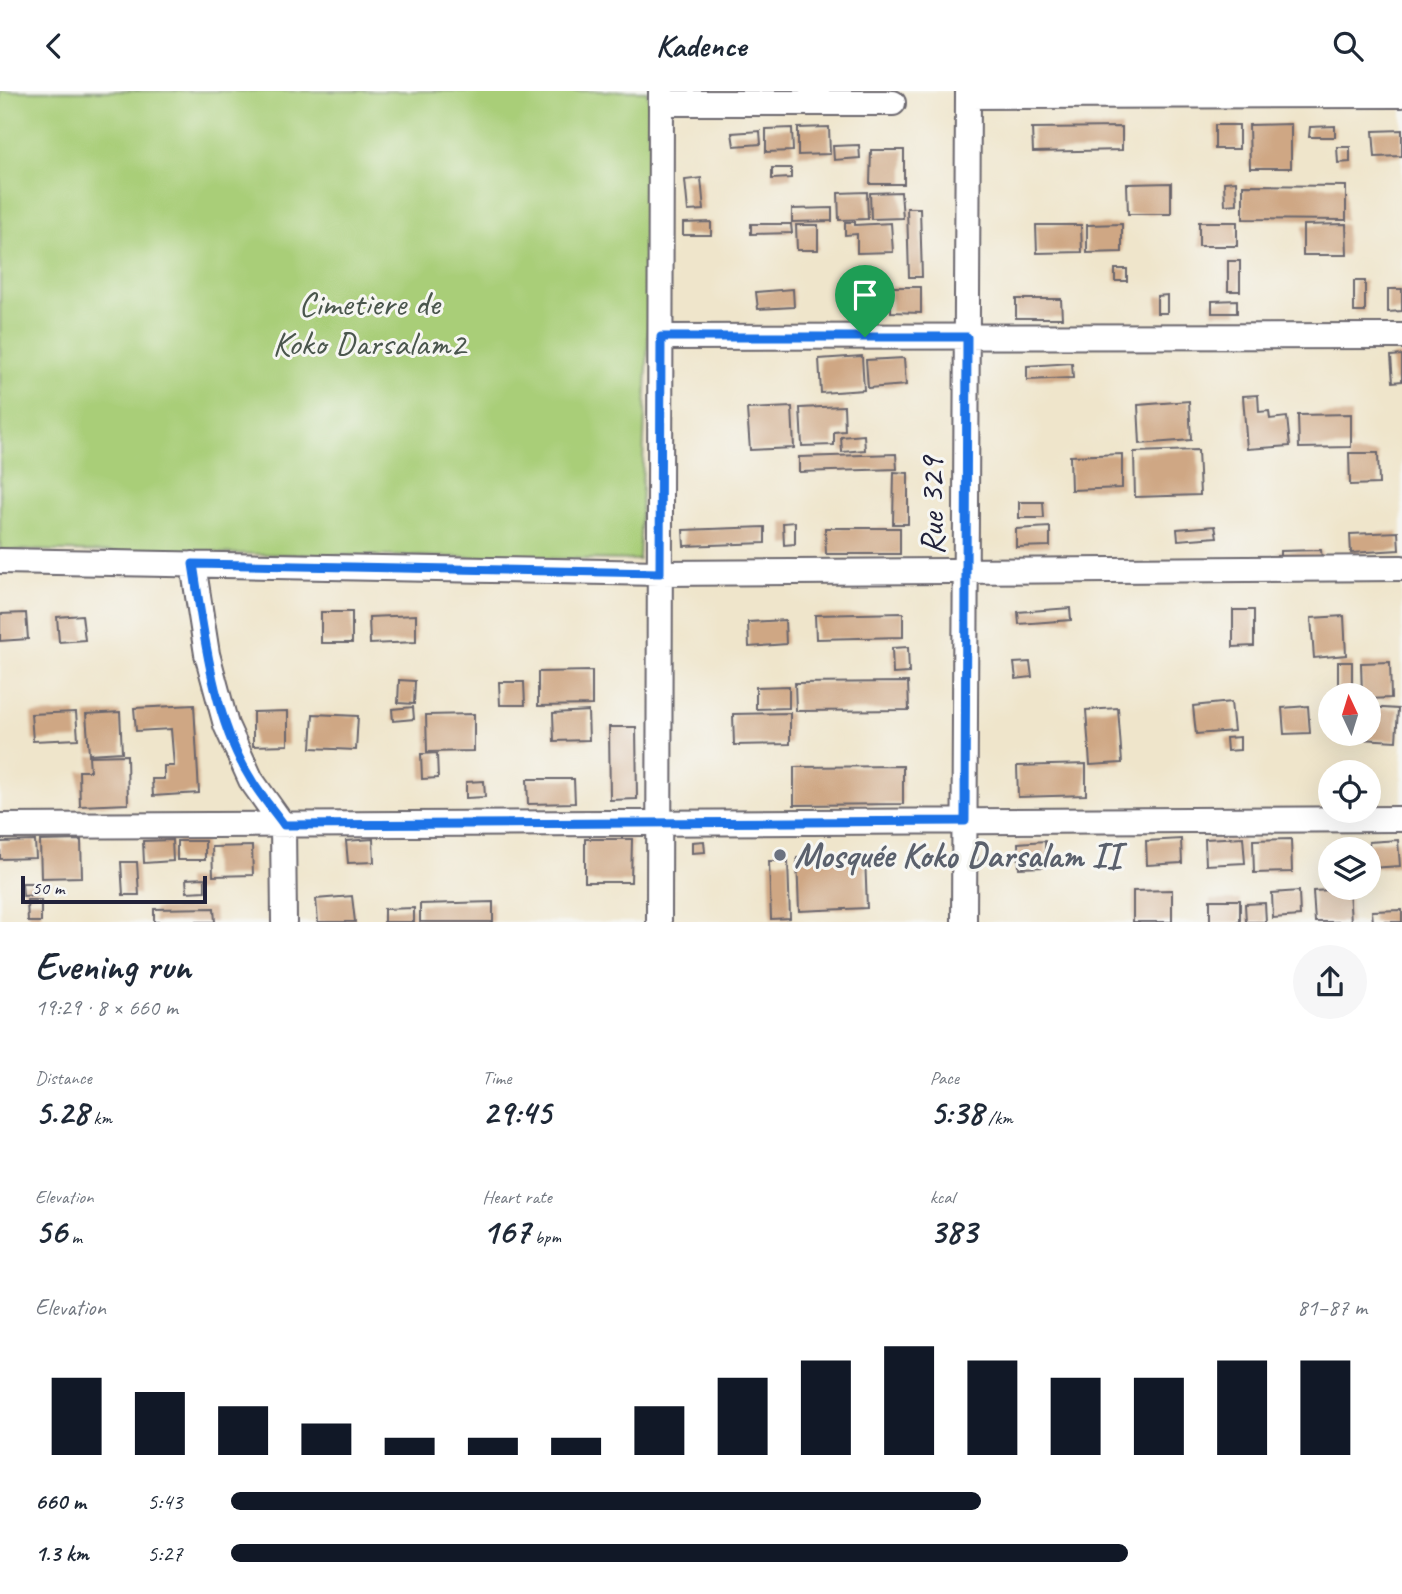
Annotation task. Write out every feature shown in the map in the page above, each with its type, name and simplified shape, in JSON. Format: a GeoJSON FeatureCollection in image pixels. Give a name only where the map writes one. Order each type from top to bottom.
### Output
{"type":"FeatureCollection","features":[{"type":"Feature","properties":{"kind":"street"},"geometry":{"type":"LineString","coordinates":[[968,93],[1402,95]]}},
{"type":"Feature","properties":{"kind":"street","name":"Rue 329"},"geometry":{"type":"LineString","coordinates":[[964,922],[968,93]]}},
{"type":"Feature","properties":{"kind":"street"},"geometry":{"type":"LineString","coordinates":[[659,922],[661,97],[893,103]]}},
{"type":"Feature","properties":{"kind":"street"},"geometry":{"type":"LineString","coordinates":[[661,337],[1402,337]]}},
{"type":"Feature","properties":{"kind":"street"},"geometry":{"type":"LineString","coordinates":[[0,561],[660,573],[1402,568]]}},
{"type":"Feature","properties":{"kind":"street"},"geometry":{"type":"LineString","coordinates":[[193,564],[207,654],[226,725],[251,779],[284,825],[284,922]]}},
{"type":"Feature","properties":{"kind":"street"},"geometry":{"type":"LineString","coordinates":[[0,826],[1402,819]]}},
{"type":"Feature","properties":{"kind":"green space","name":"Cimetiere de Koko Darsalam2"},"geometry":{"type":"Polygon","coordinates":[[[0,91],[647,91],[652,115],[651,269],[639,560],[0,550],[0,91]]]}},
{"type":"Feature","properties":{"kind":"building"},"geometry":{"type":"Polygon","coordinates":[[[1291,124],[1291,168],[1250,168],[1249,125],[1291,124]]]}},
{"type":"Feature","properties":{"kind":"building"},"geometry":{"type":"Polygon","coordinates":[[[1215,125],[1239,125],[1239,149],[1215,149],[1215,125]]]}},
{"type":"Feature","properties":{"kind":"building"},"geometry":{"type":"Polygon","coordinates":[[[1335,126],[1335,137],[1309,137],[1310,127],[1335,126]]]}},
{"type":"Feature","properties":{"kind":"building"},"geometry":{"type":"Polygon","coordinates":[[[829,127],[830,154],[798,155],[798,128],[829,127]]]}},
{"type":"Feature","properties":{"kind":"building"},"geometry":{"type":"Polygon","coordinates":[[[1122,127],[1122,150],[1033,152],[1032,128],[1122,127]]]}},
{"type":"Feature","properties":{"kind":"building"},"geometry":{"type":"Polygon","coordinates":[[[792,128],[793,151],[766,152],[766,129],[792,128]]]}},
{"type":"Feature","properties":{"kind":"building"},"geometry":{"type":"Polygon","coordinates":[[[1402,130],[1402,156],[1375,157],[1373,131],[1402,130]]]}},
{"type":"Feature","properties":{"kind":"building"},"geometry":{"type":"Polygon","coordinates":[[[760,131],[761,144],[734,146],[732,133],[760,131]]]}},
{"type":"Feature","properties":{"kind":"building"},"geometry":{"type":"Polygon","coordinates":[[[859,145],[860,158],[834,160],[833,146],[859,145]]]}},
{"type":"Feature","properties":{"kind":"building"},"geometry":{"type":"Polygon","coordinates":[[[1337,147],[1350,147],[1350,162],[1338,163],[1337,147]]]}},
{"type":"Feature","properties":{"kind":"building"},"geometry":{"type":"Polygon","coordinates":[[[871,150],[904,150],[904,184],[870,184],[871,150]]]}},
{"type":"Feature","properties":{"kind":"building"},"geometry":{"type":"Polygon","coordinates":[[[772,168],[791,168],[791,178],[772,179],[772,168]]]}},
{"type":"Feature","properties":{"kind":"building"},"geometry":{"type":"Polygon","coordinates":[[[701,178],[704,210],[688,211],[685,180],[701,178]]]}},
{"type":"Feature","properties":{"kind":"building"},"geometry":{"type":"Polygon","coordinates":[[[1236,181],[1237,204],[1225,205],[1224,182],[1236,181]]]}},
{"type":"Feature","properties":{"kind":"building"},"geometry":{"type":"Polygon","coordinates":[[[1171,183],[1171,214],[1128,214],[1127,184],[1171,183]]]}},
{"type":"Feature","properties":{"kind":"building"},"geometry":{"type":"Polygon","coordinates":[[[1243,185],[1346,186],[1346,220],[1243,219],[1243,185]]]}},
{"type":"Feature","properties":{"kind":"building"},"geometry":{"type":"Polygon","coordinates":[[[867,192],[868,219],[839,220],[838,193],[867,192]]]}},
{"type":"Feature","properties":{"kind":"building"},"geometry":{"type":"Polygon","coordinates":[[[901,192],[903,218],[871,219],[870,193],[901,192]]]}},
{"type":"Feature","properties":{"kind":"building"},"geometry":{"type":"Polygon","coordinates":[[[832,208],[832,221],[792,222],[792,209],[832,208]]]}},
{"type":"Feature","properties":{"kind":"building"},"geometry":{"type":"Polygon","coordinates":[[[907,208],[920,208],[922,277],[909,277],[907,208]]]}},
{"type":"Feature","properties":{"kind":"building"},"geometry":{"type":"Polygon","coordinates":[[[711,222],[711,235],[683,235],[683,223],[711,222]]]}},
{"type":"Feature","properties":{"kind":"building"},"geometry":{"type":"Polygon","coordinates":[[[845,222],[855,222],[855,225],[891,223],[893,252],[857,253],[857,234],[845,235],[845,222]]]}},
{"type":"Feature","properties":{"kind":"building"},"geometry":{"type":"Polygon","coordinates":[[[1199,222],[1237,222],[1237,246],[1199,246],[1199,222]]]}},
{"type":"Feature","properties":{"kind":"building"},"geometry":{"type":"Polygon","coordinates":[[[751,224],[791,224],[792,233],[751,234],[751,224]]]}},
{"type":"Feature","properties":{"kind":"building"},"geometry":{"type":"Polygon","coordinates":[[[1122,224],[1122,252],[1087,253],[1087,225],[1122,224]]]}},
{"type":"Feature","properties":{"kind":"building"},"geometry":{"type":"Polygon","coordinates":[[[1346,224],[1347,255],[1303,255],[1303,225],[1346,224]]]}},
{"type":"Feature","properties":{"kind":"building"},"geometry":{"type":"Polygon","coordinates":[[[796,225],[818,225],[818,250],[797,250],[796,225]]]}},
{"type":"Feature","properties":{"kind":"building"},"geometry":{"type":"Polygon","coordinates":[[[1036,225],[1081,225],[1082,252],[1037,253],[1036,225]]]}},
{"type":"Feature","properties":{"kind":"building"},"geometry":{"type":"Polygon","coordinates":[[[1228,261],[1240,261],[1240,291],[1228,291],[1228,261]]]}},
{"type":"Feature","properties":{"kind":"building"},"geometry":{"type":"Polygon","coordinates":[[[1115,269],[1127,269],[1127,281],[1115,281],[1115,269]]]}},
{"type":"Feature","properties":{"kind":"building"},"geometry":{"type":"Polygon","coordinates":[[[1354,281],[1365,281],[1365,312],[1354,312],[1354,281]]]}},
{"type":"Feature","properties":{"kind":"building"},"geometry":{"type":"Polygon","coordinates":[[[891,287],[921,287],[921,313],[891,312],[891,287]]]}},
{"type":"Feature","properties":{"kind":"building"},"geometry":{"type":"Polygon","coordinates":[[[793,289],[794,307],[758,309],[756,292],[793,289]]]}},
{"type":"Feature","properties":{"kind":"building"},"geometry":{"type":"Polygon","coordinates":[[[1388,289],[1402,289],[1402,311],[1388,312],[1388,289]]]}},
{"type":"Feature","properties":{"kind":"building"},"geometry":{"type":"Polygon","coordinates":[[[1167,295],[1167,313],[1157,313],[1157,296],[1167,295]]]}},
{"type":"Feature","properties":{"kind":"building"},"geometry":{"type":"Polygon","coordinates":[[[1016,299],[1061,299],[1062,318],[1016,318],[1016,299]]]}},
{"type":"Feature","properties":{"kind":"building"},"geometry":{"type":"Polygon","coordinates":[[[1237,300],[1237,313],[1212,313],[1212,301],[1237,300]]]}},
{"type":"Feature","properties":{"kind":"building"},"geometry":{"type":"Polygon","coordinates":[[[1402,355],[1402,381],[1393,382],[1391,356],[1402,355]]]}},
{"type":"Feature","properties":{"kind":"building"},"geometry":{"type":"Polygon","coordinates":[[[862,356],[864,390],[821,393],[819,359],[862,356]]]}},
{"type":"Feature","properties":{"kind":"building"},"geometry":{"type":"Polygon","coordinates":[[[904,358],[906,385],[868,388],[866,360],[904,358]]]}},
{"type":"Feature","properties":{"kind":"building"},"geometry":{"type":"Polygon","coordinates":[[[1072,363],[1073,378],[1027,380],[1027,366],[1072,363]]]}},
{"type":"Feature","properties":{"kind":"building"},"geometry":{"type":"Polygon","coordinates":[[[1258,395],[1259,412],[1269,411],[1270,419],[1287,417],[1290,446],[1247,449],[1243,396],[1258,395]]]}},
{"type":"Feature","properties":{"kind":"building"},"geometry":{"type":"Polygon","coordinates":[[[1189,401],[1191,440],[1140,444],[1138,405],[1189,401]]]}},
{"type":"Feature","properties":{"kind":"building"},"geometry":{"type":"Polygon","coordinates":[[[844,406],[845,431],[834,432],[834,445],[802,446],[800,408],[844,406]]]}},
{"type":"Feature","properties":{"kind":"building"},"geometry":{"type":"Polygon","coordinates":[[[792,407],[794,448],[750,450],[747,409],[792,407]]]}},
{"type":"Feature","properties":{"kind":"building"},"geometry":{"type":"Polygon","coordinates":[[[1351,414],[1351,447],[1299,448],[1298,415],[1351,414]]]}},
{"type":"Feature","properties":{"kind":"building"},"geometry":{"type":"Polygon","coordinates":[[[864,435],[865,450],[842,452],[841,437],[864,435]]]}},
{"type":"Feature","properties":{"kind":"building"},"geometry":{"type":"Polygon","coordinates":[[[1198,450],[1200,495],[1135,497],[1134,452],[1198,450]]]}},
{"type":"Feature","properties":{"kind":"building"},"geometry":{"type":"Polygon","coordinates":[[[1349,453],[1378,453],[1379,484],[1350,485],[1349,453]]]}},
{"type":"Feature","properties":{"kind":"building"},"geometry":{"type":"Polygon","coordinates":[[[896,454],[897,469],[799,472],[799,457],[896,454]]]}},
{"type":"Feature","properties":{"kind":"building"},"geometry":{"type":"Polygon","coordinates":[[[1122,454],[1122,488],[1071,490],[1070,456],[1122,454]]]}},
{"type":"Feature","properties":{"kind":"building"},"geometry":{"type":"Polygon","coordinates":[[[894,472],[908,473],[908,524],[893,524],[894,472]]]}},
{"type":"Feature","properties":{"kind":"building"},"geometry":{"type":"Polygon","coordinates":[[[1019,502],[1043,502],[1044,518],[1019,518],[1019,502]]]}},
{"type":"Feature","properties":{"kind":"building"},"geometry":{"type":"Polygon","coordinates":[[[795,522],[795,544],[784,545],[783,523],[795,522]]]}},
{"type":"Feature","properties":{"kind":"building"},"geometry":{"type":"Polygon","coordinates":[[[1215,526],[1217,537],[1178,540],[1177,529],[1215,526]]]}},
{"type":"Feature","properties":{"kind":"building"},"geometry":{"type":"Polygon","coordinates":[[[765,527],[765,543],[684,546],[683,530],[765,527]]]}},
{"type":"Feature","properties":{"kind":"building"},"geometry":{"type":"Polygon","coordinates":[[[1050,527],[1050,546],[1016,547],[1016,529],[1050,527]]]}},
{"type":"Feature","properties":{"kind":"building"},"geometry":{"type":"Polygon","coordinates":[[[825,528],[900,528],[900,554],[826,554],[825,528]]]}},
{"type":"Feature","properties":{"kind":"building"},"geometry":{"type":"Polygon","coordinates":[[[1398,532],[1399,550],[1351,553],[1350,534],[1398,532]]]}},
{"type":"Feature","properties":{"kind":"building"},"geometry":{"type":"Polygon","coordinates":[[[1321,550],[1322,559],[1280,560],[1280,551],[1321,550]]]}},
{"type":"Feature","properties":{"kind":"building"},"geometry":{"type":"Polygon","coordinates":[[[1070,608],[1071,620],[1019,624],[1018,612],[1070,608]]]}},
{"type":"Feature","properties":{"kind":"building"},"geometry":{"type":"Polygon","coordinates":[[[1233,610],[1254,610],[1254,646],[1233,647],[1233,610]]]}},
{"type":"Feature","properties":{"kind":"building"},"geometry":{"type":"Polygon","coordinates":[[[321,612],[352,612],[352,643],[321,643],[321,612]]]}},
{"type":"Feature","properties":{"kind":"building"},"geometry":{"type":"Polygon","coordinates":[[[26,613],[28,639],[0,641],[0,614],[26,613]]]}},
{"type":"Feature","properties":{"kind":"building"},"geometry":{"type":"Polygon","coordinates":[[[903,613],[903,637],[816,639],[815,615],[903,613]]]}},
{"type":"Feature","properties":{"kind":"building"},"geometry":{"type":"Polygon","coordinates":[[[82,615],[85,640],[59,642],[57,617],[82,615]]]}},
{"type":"Feature","properties":{"kind":"building"},"geometry":{"type":"Polygon","coordinates":[[[416,615],[416,642],[370,644],[369,617],[416,615]]]}},
{"type":"Feature","properties":{"kind":"building"},"geometry":{"type":"Polygon","coordinates":[[[1344,616],[1346,655],[1314,658],[1311,618],[1344,616]]]}},
{"type":"Feature","properties":{"kind":"building"},"geometry":{"type":"Polygon","coordinates":[[[785,620],[786,644],[749,647],[748,622],[785,620]]]}},
{"type":"Feature","properties":{"kind":"building"},"geometry":{"type":"Polygon","coordinates":[[[908,647],[909,673],[893,674],[892,648],[908,647]]]}},
{"type":"Feature","properties":{"kind":"building"},"geometry":{"type":"Polygon","coordinates":[[[1030,662],[1032,677],[1016,679],[1014,663],[1030,662]]]}},
{"type":"Feature","properties":{"kind":"building"},"geometry":{"type":"Polygon","coordinates":[[[1338,662],[1352,662],[1352,683],[1338,683],[1338,662]]]}},
{"type":"Feature","properties":{"kind":"building"},"geometry":{"type":"Polygon","coordinates":[[[1390,662],[1391,698],[1381,698],[1381,683],[1362,683],[1361,663],[1390,662]]]}},
{"type":"Feature","properties":{"kind":"building"},"geometry":{"type":"Polygon","coordinates":[[[592,671],[592,705],[538,706],[538,672],[592,671]]]}},
{"type":"Feature","properties":{"kind":"building"},"geometry":{"type":"Polygon","coordinates":[[[399,680],[415,681],[414,704],[398,703],[399,680]]]}},
{"type":"Feature","properties":{"kind":"building"},"geometry":{"type":"Polygon","coordinates":[[[499,682],[524,682],[525,705],[500,705],[499,682]]]}},
{"type":"Feature","properties":{"kind":"building"},"geometry":{"type":"Polygon","coordinates":[[[908,682],[909,710],[796,711],[795,683],[908,682]]]}},
{"type":"Feature","properties":{"kind":"building"},"geometry":{"type":"Polygon","coordinates":[[[789,686],[789,708],[756,709],[756,687],[789,686]]]}},
{"type":"Feature","properties":{"kind":"building"},"geometry":{"type":"Polygon","coordinates":[[[1231,702],[1234,731],[1196,734],[1193,706],[1231,702]]]}},
{"type":"Feature","properties":{"kind":"building"},"geometry":{"type":"Polygon","coordinates":[[[194,705],[199,793],[153,796],[152,779],[164,779],[164,766],[174,766],[171,729],[136,731],[134,708],[194,705]]]}},
{"type":"Feature","properties":{"kind":"building"},"geometry":{"type":"Polygon","coordinates":[[[1308,706],[1310,733],[1284,734],[1282,708],[1308,706]]]}},
{"type":"Feature","properties":{"kind":"building"},"geometry":{"type":"Polygon","coordinates":[[[413,707],[414,719],[393,721],[392,709],[413,707]]]}},
{"type":"Feature","properties":{"kind":"building"},"geometry":{"type":"Polygon","coordinates":[[[1118,708],[1122,763],[1090,765],[1086,710],[1118,708]]]}},
{"type":"Feature","properties":{"kind":"building"},"geometry":{"type":"Polygon","coordinates":[[[1381,708],[1398,709],[1396,741],[1381,740],[1381,708]]]}},
{"type":"Feature","properties":{"kind":"building"},"geometry":{"type":"Polygon","coordinates":[[[288,711],[288,745],[253,746],[253,712],[288,711]]]}},
{"type":"Feature","properties":{"kind":"building"},"geometry":{"type":"Polygon","coordinates":[[[588,711],[589,740],[554,741],[553,713],[588,711]]]}},
{"type":"Feature","properties":{"kind":"building"},"geometry":{"type":"Polygon","coordinates":[[[76,712],[78,739],[33,741],[31,714],[76,712]]]}},
{"type":"Feature","properties":{"kind":"building"},"geometry":{"type":"Polygon","coordinates":[[[120,712],[122,752],[89,754],[86,714],[120,712]]]}},
{"type":"Feature","properties":{"kind":"building"},"geometry":{"type":"Polygon","coordinates":[[[790,713],[790,744],[734,745],[733,714],[790,713]]]}},
{"type":"Feature","properties":{"kind":"building"},"geometry":{"type":"Polygon","coordinates":[[[313,714],[358,716],[356,750],[311,748],[313,714]]]}},
{"type":"Feature","properties":{"kind":"building"},"geometry":{"type":"Polygon","coordinates":[[[474,714],[474,751],[427,752],[426,715],[474,714]]]}},
{"type":"Feature","properties":{"kind":"building"},"geometry":{"type":"Polygon","coordinates":[[[609,727],[636,727],[637,799],[610,800],[609,727]]]}},
{"type":"Feature","properties":{"kind":"building"},"geometry":{"type":"Polygon","coordinates":[[[1240,737],[1240,750],[1227,751],[1226,738],[1240,737]]]}},
{"type":"Feature","properties":{"kind":"building"},"geometry":{"type":"Polygon","coordinates":[[[437,753],[438,778],[422,779],[421,754],[437,753]]]}},
{"type":"Feature","properties":{"kind":"building"},"geometry":{"type":"Polygon","coordinates":[[[127,755],[128,804],[80,806],[79,771],[90,771],[89,756],[127,755]]]}},
{"type":"Feature","properties":{"kind":"building"},"geometry":{"type":"Polygon","coordinates":[[[1086,764],[1086,795],[1018,797],[1017,766],[1086,764]]]}},
{"type":"Feature","properties":{"kind":"building"},"geometry":{"type":"Polygon","coordinates":[[[903,766],[903,804],[794,805],[794,767],[903,766]]]}},
{"type":"Feature","properties":{"kind":"building"},"geometry":{"type":"Polygon","coordinates":[[[527,779],[574,779],[575,803],[528,804],[527,779]]]}},
{"type":"Feature","properties":{"kind":"building"},"geometry":{"type":"Polygon","coordinates":[[[484,781],[485,797],[466,798],[466,782],[484,781]]]}},
{"type":"Feature","properties":{"kind":"building"},"geometry":{"type":"Polygon","coordinates":[[[1243,837],[1245,863],[1206,865],[1205,839],[1243,837]]]}},
{"type":"Feature","properties":{"kind":"building"},"geometry":{"type":"Polygon","coordinates":[[[373,839],[374,862],[348,863],[346,841],[373,839]]]}},
{"type":"Feature","properties":{"kind":"building"},"geometry":{"type":"Polygon","coordinates":[[[585,839],[632,839],[631,882],[585,882],[585,839]]]}},
{"type":"Feature","properties":{"kind":"building"},"geometry":{"type":"Polygon","coordinates":[[[1181,839],[1182,863],[1147,865],[1146,841],[1181,839]]]}},
{"type":"Feature","properties":{"kind":"building"},"geometry":{"type":"Polygon","coordinates":[[[1291,839],[1292,872],[1254,873],[1253,840],[1291,839]]]}},
{"type":"Feature","properties":{"kind":"building"},"geometry":{"type":"Polygon","coordinates":[[[81,840],[82,877],[41,878],[40,841],[81,840]]]}},
{"type":"Feature","properties":{"kind":"building"},"geometry":{"type":"Polygon","coordinates":[[[172,840],[173,861],[144,863],[143,841],[172,840]]]}},
{"type":"Feature","properties":{"kind":"building"},"geometry":{"type":"Polygon","coordinates":[[[1398,840],[1400,866],[1381,867],[1381,841],[1398,840]]]}},
{"type":"Feature","properties":{"kind":"building"},"geometry":{"type":"Polygon","coordinates":[[[35,841],[36,858],[0,859],[0,842],[35,841]]]}},
{"type":"Feature","properties":{"kind":"building"},"geometry":{"type":"Polygon","coordinates":[[[177,841],[205,841],[205,860],[177,860],[177,841]]]}},
{"type":"Feature","properties":{"kind":"building"},"geometry":{"type":"Polygon","coordinates":[[[704,841],[705,852],[692,853],[692,842],[704,841]]]}},
{"type":"Feature","properties":{"kind":"building"},"geometry":{"type":"Polygon","coordinates":[[[1045,841],[1046,867],[1019,868],[1018,843],[1045,841]]]}},
{"type":"Feature","properties":{"kind":"building"},"geometry":{"type":"Polygon","coordinates":[[[252,846],[253,875],[213,876],[212,847],[252,846]]]}},
{"type":"Feature","properties":{"kind":"building"},"geometry":{"type":"Polygon","coordinates":[[[865,856],[867,908],[799,911],[797,858],[865,856]]]}},
{"type":"Feature","properties":{"kind":"building"},"geometry":{"type":"Polygon","coordinates":[[[769,861],[788,861],[790,918],[771,919],[769,861]]]}},
{"type":"Feature","properties":{"kind":"building"},"geometry":{"type":"Polygon","coordinates":[[[121,862],[137,862],[139,895],[123,895],[121,862]]]}},
{"type":"Feature","properties":{"kind":"building"},"geometry":{"type":"Polygon","coordinates":[[[205,878],[205,891],[187,892],[186,879],[205,878]]]}},
{"type":"Feature","properties":{"kind":"building"},"geometry":{"type":"Polygon","coordinates":[[[22,883],[36,883],[37,895],[23,896],[22,883]]]}},
{"type":"Feature","properties":{"kind":"building"},"geometry":{"type":"Polygon","coordinates":[[[1172,890],[1172,922],[1133,922],[1133,891],[1172,890]]]}},
{"type":"Feature","properties":{"kind":"building"},"geometry":{"type":"Polygon","coordinates":[[[1299,891],[1300,916],[1273,918],[1272,893],[1299,891]]]}},
{"type":"Feature","properties":{"kind":"building"},"geometry":{"type":"Polygon","coordinates":[[[1313,891],[1318,891],[1318,900],[1350,900],[1351,922],[1315,922],[1313,891]]]}},
{"type":"Feature","properties":{"kind":"building"},"geometry":{"type":"Polygon","coordinates":[[[352,896],[355,922],[318,922],[316,899],[352,896]]]}},
{"type":"Feature","properties":{"kind":"building"},"geometry":{"type":"Polygon","coordinates":[[[27,900],[41,900],[41,922],[28,922],[27,900]]]}},
{"type":"Feature","properties":{"kind":"building"},"geometry":{"type":"Polygon","coordinates":[[[1210,900],[1240,900],[1240,922],[1210,922],[1210,900]]]}},
{"type":"Feature","properties":{"kind":"building"},"geometry":{"type":"Polygon","coordinates":[[[493,902],[493,922],[420,922],[420,904],[493,902]]]}},
{"type":"Feature","properties":{"kind":"building"},"geometry":{"type":"Polygon","coordinates":[[[1265,903],[1266,922],[1246,922],[1245,904],[1265,903]]]}},
{"type":"Feature","properties":{"kind":"building"},"geometry":{"type":"Polygon","coordinates":[[[214,908],[215,922],[154,922],[154,909],[214,908]]]}},
{"type":"Feature","properties":{"kind":"building"},"geometry":{"type":"Polygon","coordinates":[[[414,908],[414,922],[384,922],[384,909],[414,908]]]}},
{"type":"Feature","properties":{"kind":"building"},"geometry":{"type":"Polygon","coordinates":[[[1402,910],[1402,922],[1373,922],[1372,911],[1402,910]]]}},
{"type":"Feature","properties":{"kind":"place","name":"Mosquée Koko Darsalam II"},"geometry":{"type":"Point","coordinates":[780,855]}},
{"type":"Feature","properties":{"kind":"route"},"geometry":{"type":"LineString","coordinates":[[661,337],[865,337],[967,337],[965,821],[284,825],[251,779],[226,725],[207,654],[193,564],[660,573],[661,337]]}}]}
